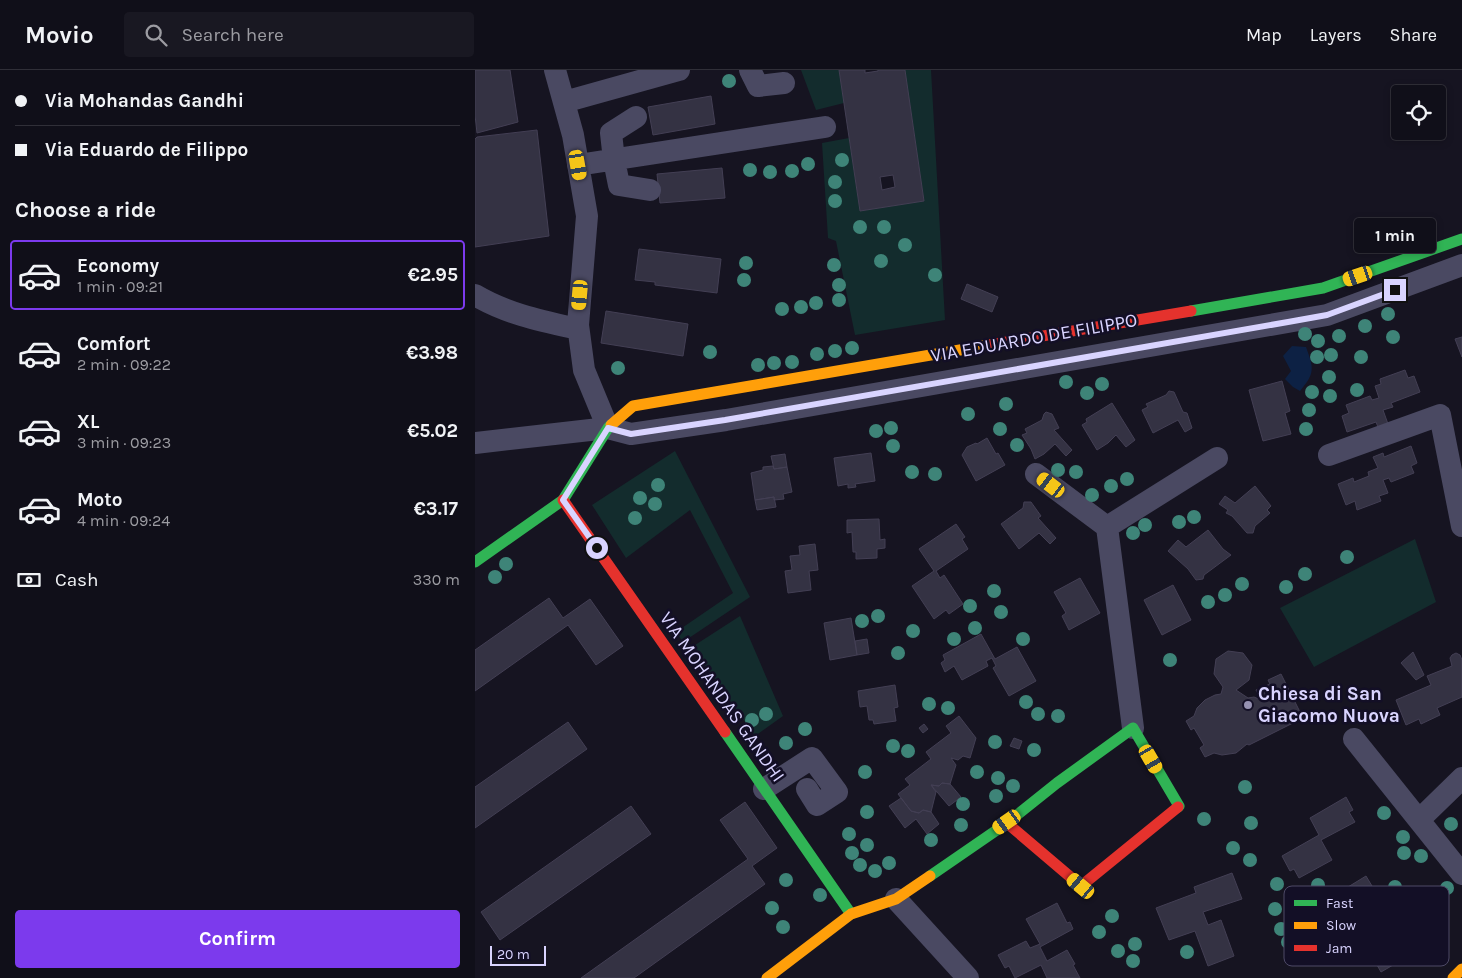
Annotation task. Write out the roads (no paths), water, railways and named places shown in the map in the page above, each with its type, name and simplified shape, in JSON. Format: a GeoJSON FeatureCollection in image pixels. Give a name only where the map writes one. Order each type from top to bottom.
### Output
{"type":"FeatureCollection","features":[{"type":"Feature","properties":{"kind":"street"},"geometry":{"type":"LineString","coordinates":[[475,442],[608,428],[584,370],[577,325],[587,216],[573,135],[555,70]]}},
{"type":"Feature","properties":{"kind":"street"},"geometry":{"type":"LineString","coordinates":[[564,102],[679,70]]}},
{"type":"Feature","properties":{"kind":"street"},"geometry":{"type":"LineString","coordinates":[[750,70],[758,86],[784,83]]}},
{"type":"Feature","properties":{"kind":"street"},"geometry":{"type":"LineString","coordinates":[[636,117],[611,133],[614,160],[619,185],[650,190]]}},
{"type":"Feature","properties":{"kind":"street"},"geometry":{"type":"LineString","coordinates":[[578,165],[825,127]]}},
{"type":"Feature","properties":{"kind":"street","name":"VIA EDUARDO DE FILIPPO"},"geometry":{"type":"LineString","coordinates":[[475,562],[563,500],[608,428],[633,406],[1323,288],[1462,239]]}},
{"type":"Feature","properties":{"kind":"street","name":"VIA EDUARDO DE FILIPPO"},"geometry":{"type":"LineString","coordinates":[[608,428],[631,434],[725,420],[1327,315],[1462,266]]}},
{"type":"Feature","properties":{"kind":"street"},"geometry":{"type":"LineString","coordinates":[[475,295],[513,313],[578,329]]}},
{"type":"Feature","properties":{"kind":"street"},"geometry":{"type":"LineString","coordinates":[[1329,455],[1440,415],[1462,526]]}},
{"type":"Feature","properties":{"kind":"street"},"geometry":{"type":"LineString","coordinates":[[1107,527],[1217,458]]}},
{"type":"Feature","properties":{"kind":"street"},"geometry":{"type":"LineString","coordinates":[[1007,822],[1081,886],[1179,806],[1133,728],[1107,527],[1037,474]]}},
{"type":"Feature","properties":{"kind":"street","name":"VIA MOHANDAS GANDHI"},"geometry":{"type":"LineString","coordinates":[[563,500],[851,914]]}},
{"type":"Feature","properties":{"kind":"street"},"geometry":{"type":"LineString","coordinates":[[767,978],[851,914],[897,899],[1007,822],[1133,728]]}},
{"type":"Feature","properties":{"kind":"street"},"geometry":{"type":"LineString","coordinates":[[1355,738],[1462,874]]}},
{"type":"Feature","properties":{"kind":"street"},"geometry":{"type":"LineString","coordinates":[[764,789],[812,758],[837,792],[817,806],[807,789]]}},
{"type":"Feature","properties":{"kind":"street"},"geometry":{"type":"LineString","coordinates":[[1419,820],[1462,778]]}},
{"type":"Feature","properties":{"kind":"street"},"geometry":{"type":"LineString","coordinates":[[897,899],[968,978]]}},
{"type":"Feature","properties":{"kind":"street"},"geometry":{"type":"LineString","coordinates":[[1453,978],[1462,969]]}},
{"type":"Feature","properties":{"kind":"water"},"geometry":{"type":"Polygon","coordinates":[[[1292,346],[1306,347],[1312,366],[1311,375],[1300,391],[1285,379],[1291,371],[1283,356],[1292,346]]]}},
{"type":"Feature","properties":{"kind":"place","name":"Chiesa di San Giacomo Nuova"},"geometry":{"type":"Point","coordinates":[1248,705]}}]}
